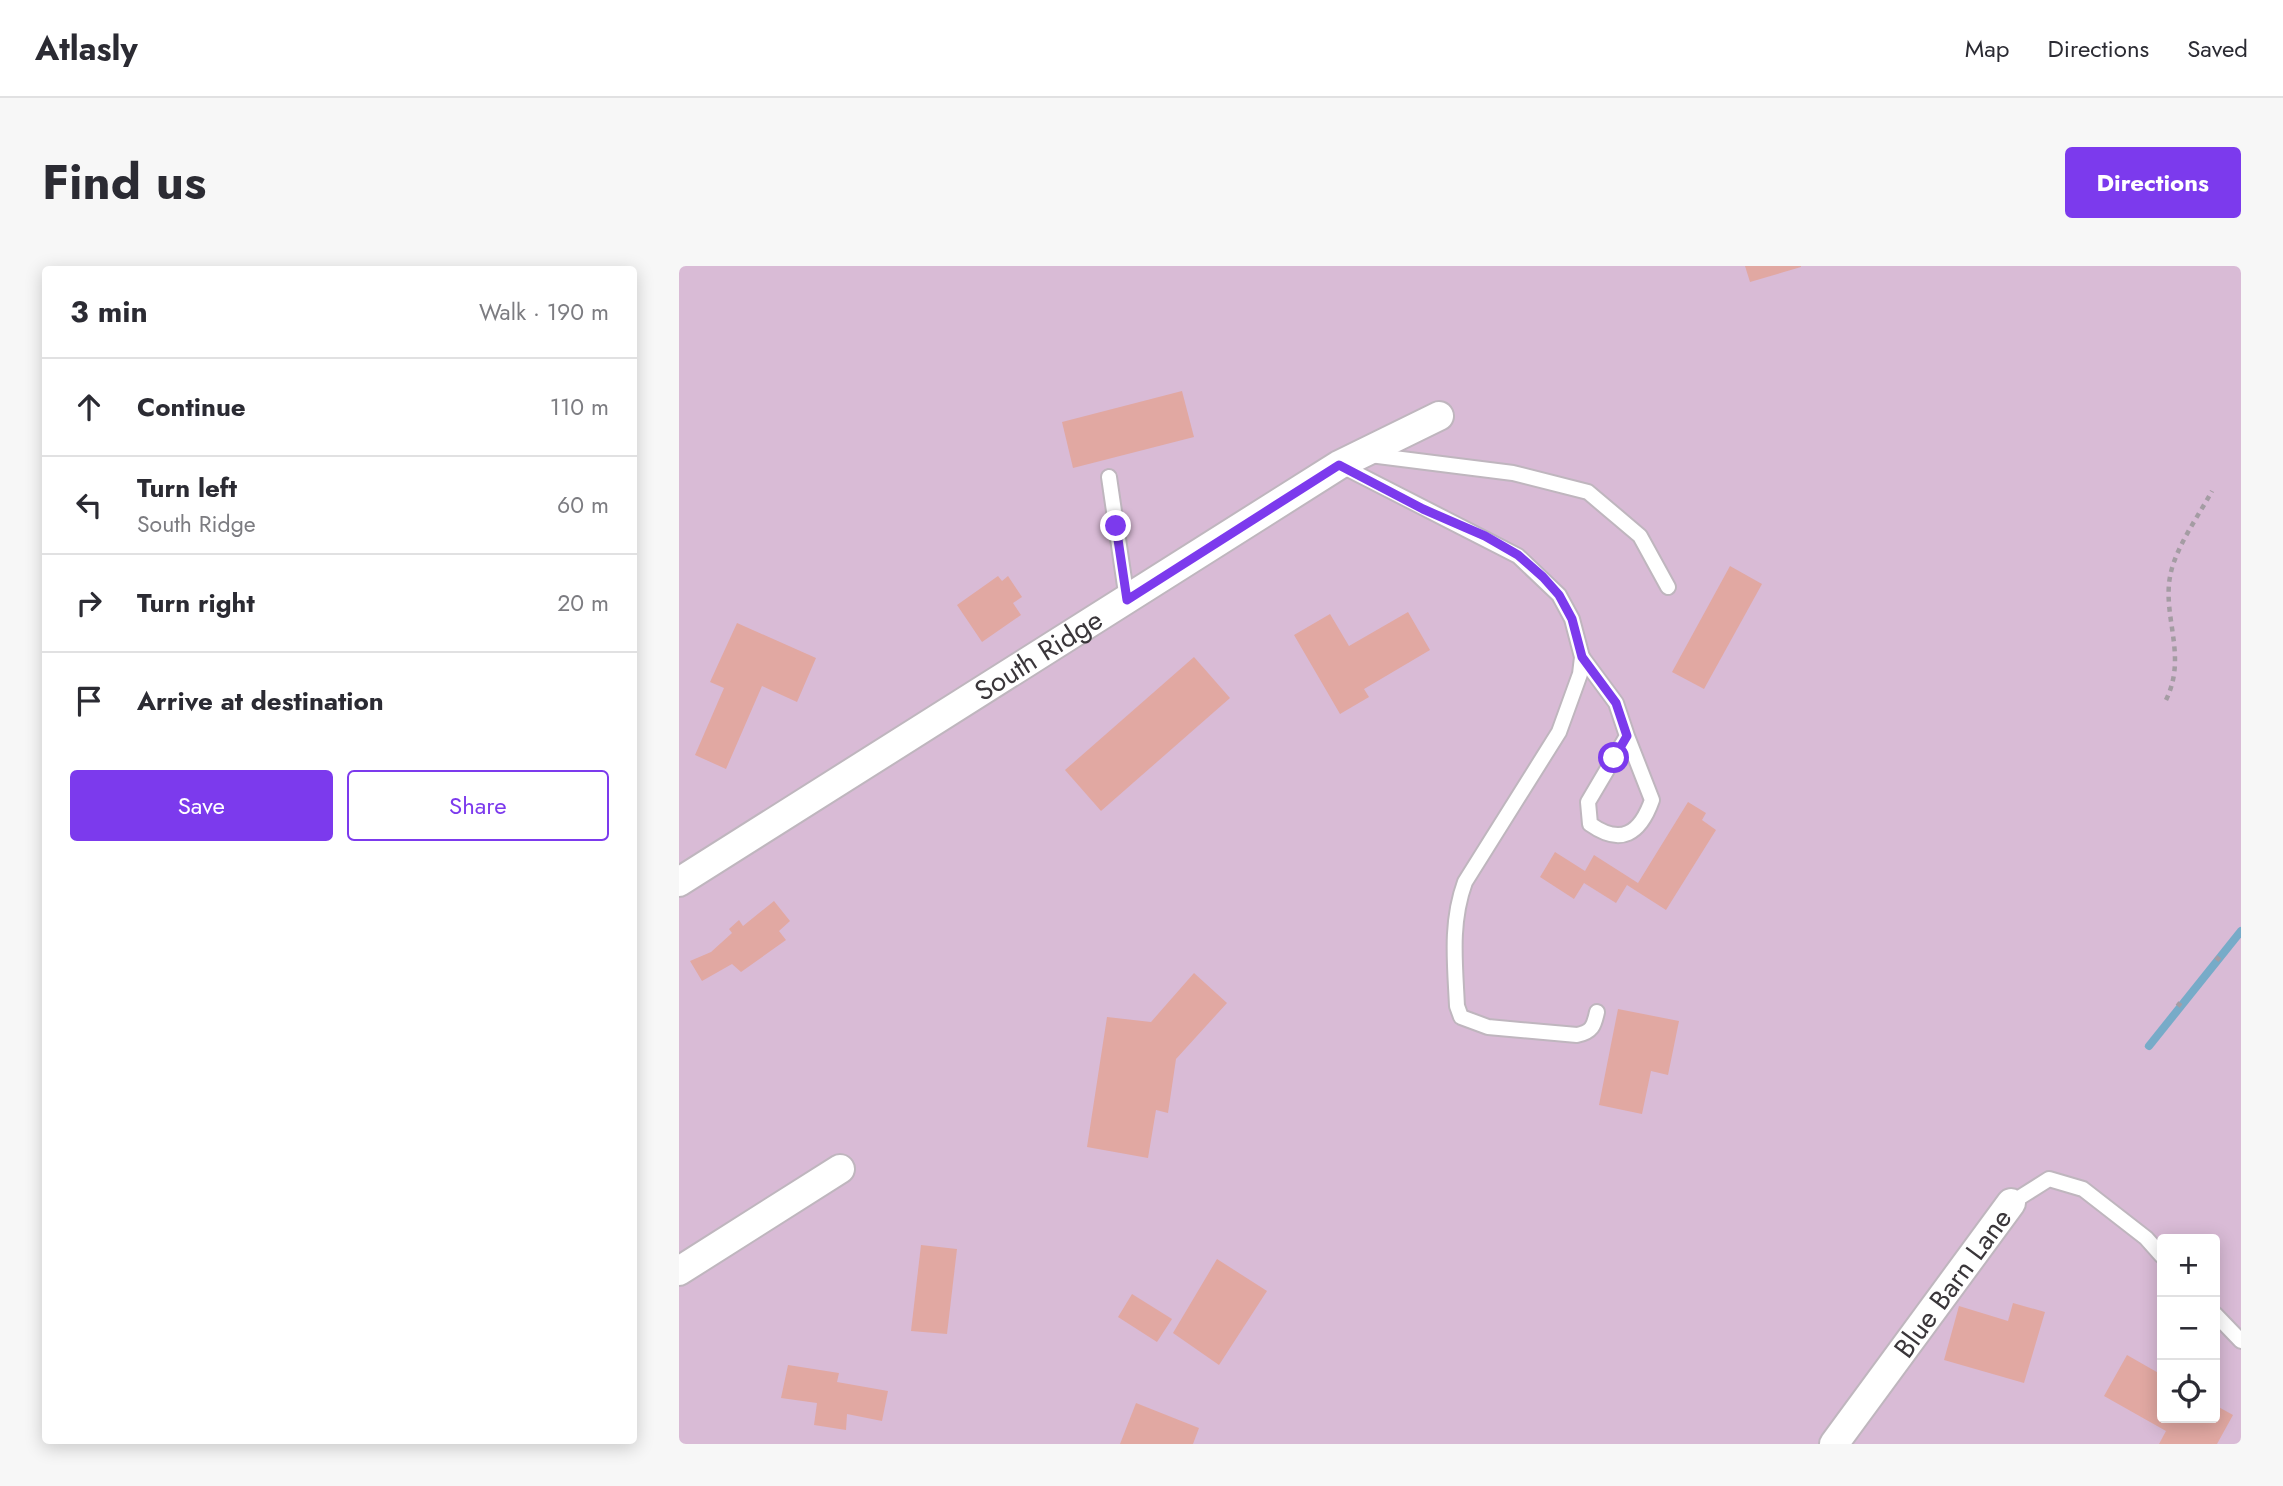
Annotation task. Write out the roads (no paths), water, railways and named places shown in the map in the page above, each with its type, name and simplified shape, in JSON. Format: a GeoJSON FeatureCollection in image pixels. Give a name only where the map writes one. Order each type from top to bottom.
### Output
{"type":"FeatureCollection","features":[{"type":"Feature","properties":{"kind":"street","name":"South Ridge"},"geometry":{"type":"LineString","coordinates":[[679,882],[1350,459],[1439,415]]}},
{"type":"Feature","properties":{"kind":"street"},"geometry":{"type":"LineString","coordinates":[[679,1271],[840,1169]]}},
{"type":"Feature","properties":{"kind":"street","name":"Blue Barn Lane"},"geometry":{"type":"LineString","coordinates":[[1834,1444],[2011,1203]]}},
{"type":"Feature","properties":{"kind":"lane"},"geometry":{"type":"LineString","coordinates":[[1350,459],[1513,473],[1588,492],[1640,536],[1668,587]]}},
{"type":"Feature","properties":{"kind":"lane"},"geometry":{"type":"LineString","coordinates":[[1350,459],[1518,555],[1559,595],[1572,619],[1582,657],[1580,674],[1559,732],[1465,882],[1456,906],[1453,929],[1457,1006],[1461,1017],[1488,1027],[1577,1035],[1588,1032],[1594,1026],[1597,1012]]}},
{"type":"Feature","properties":{"kind":"lane"},"geometry":{"type":"LineString","coordinates":[[1109,477],[1127,600]]}},
{"type":"Feature","properties":{"kind":"lane"},"geometry":{"type":"LineString","coordinates":[[1582,657],[1616,703],[1651,800],[1639,827],[1628,834],[1615,835],[1601,832],[1590,824],[1588,802],[1627,736]]}},
{"type":"Feature","properties":{"kind":"lane","name":"Blue Barn Lane"},"geometry":{"type":"LineString","coordinates":[[2011,1203],[2049,1179],[2083,1189],[2146,1238],[2157,1250]]}},
{"type":"Feature","properties":{"kind":"lane"},"geometry":{"type":"LineString","coordinates":[[2220,1319],[2241,1341]]}},
{"type":"Feature","properties":{"kind":"waterway"},"geometry":{"type":"LineString","coordinates":[[2149,1046],[2241,931]]}}]}
